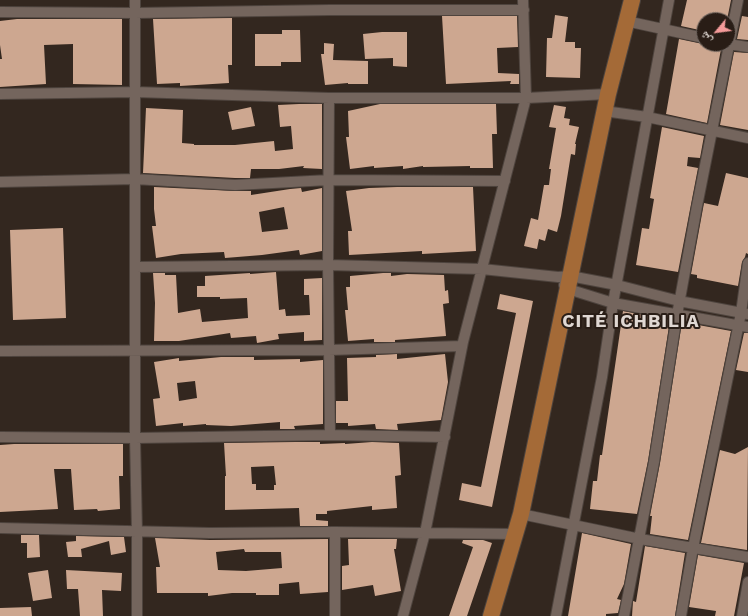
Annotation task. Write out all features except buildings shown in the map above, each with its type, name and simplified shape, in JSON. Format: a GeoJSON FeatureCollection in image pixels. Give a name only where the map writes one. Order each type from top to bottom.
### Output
{"type":"FeatureCollection","features":[{"type":"Feature","properties":{"kind":"main road"},"geometry":{"type":"LineString","coordinates":[[491,616],[521,514],[565,281],[631,0]]}},
{"type":"Feature","properties":{"kind":"street"},"geometry":{"type":"LineString","coordinates":[[136,0],[135,438],[138,532],[136,616]]}},
{"type":"Feature","properties":{"kind":"street"},"geometry":{"type":"LineString","coordinates":[[556,616],[572,525],[602,377],[613,303],[669,0]]}},
{"type":"Feature","properties":{"kind":"street"},"geometry":{"type":"LineString","coordinates":[[736,12],[738,0]]}},
{"type":"Feature","properties":{"kind":"street"},"geometry":{"type":"LineString","coordinates":[[0,12],[136,13],[330,5],[524,5],[526,98],[462,346],[425,533],[403,616]]}},
{"type":"Feature","properties":{"kind":"street"},"geometry":{"type":"LineString","coordinates":[[626,21],[696,36]]}},
{"type":"Feature","properties":{"kind":"street"},"geometry":{"type":"LineString","coordinates":[[736,45],[748,47]]}},
{"type":"Feature","properties":{"kind":"street"},"geometry":{"type":"LineString","coordinates":[[624,616],[654,462],[679,301],[727,52]]}},
{"type":"Feature","properties":{"kind":"street"},"geometry":{"type":"LineString","coordinates":[[0,94],[135,92],[329,98],[526,98],[608,94]]}},
{"type":"Feature","properties":{"kind":"street"},"geometry":{"type":"LineString","coordinates":[[329,98],[328,265],[330,435]]}},
{"type":"Feature","properties":{"kind":"street"},"geometry":{"type":"LineString","coordinates":[[604,111],[647,117],[748,138]]}},
{"type":"Feature","properties":{"kind":"street"},"geometry":{"type":"LineString","coordinates":[[0,182],[135,179],[235,185],[329,180],[505,181]]}},
{"type":"Feature","properties":{"kind":"street"},"geometry":{"type":"LineString","coordinates":[[681,616],[737,325],[744,314],[748,263]]}},
{"type":"Feature","properties":{"kind":"street"},"geometry":{"type":"LineString","coordinates":[[135,267],[328,265],[482,269],[565,281],[617,285],[679,301],[744,314]]}},
{"type":"Feature","properties":{"kind":"street"},"geometry":{"type":"LineString","coordinates":[[565,281],[613,303],[748,327]]}},
{"type":"Feature","properties":{"kind":"street"},"geometry":{"type":"LineString","coordinates":[[0,351],[329,350],[462,346]]}},
{"type":"Feature","properties":{"kind":"street"},"geometry":{"type":"LineString","coordinates":[[0,436],[135,438],[330,435],[445,437]]}},
{"type":"Feature","properties":{"kind":"street"},"geometry":{"type":"LineString","coordinates":[[521,514],[640,539],[748,557]]}},
{"type":"Feature","properties":{"kind":"street"},"geometry":{"type":"LineString","coordinates":[[0,528],[210,533],[335,532],[516,534]]}},
{"type":"Feature","properties":{"kind":"street"},"geometry":{"type":"LineString","coordinates":[[335,532],[335,616]]}},
{"type":"Feature","properties":{"kind":"street"},"geometry":{"type":"LineString","coordinates":[[742,616],[748,582]]}},
{"type":"Feature","properties":{"kind":"district","name":"CITÉ ICHBILIA"},"geometry":{"type":"Point","coordinates":[631,322]}}]}
